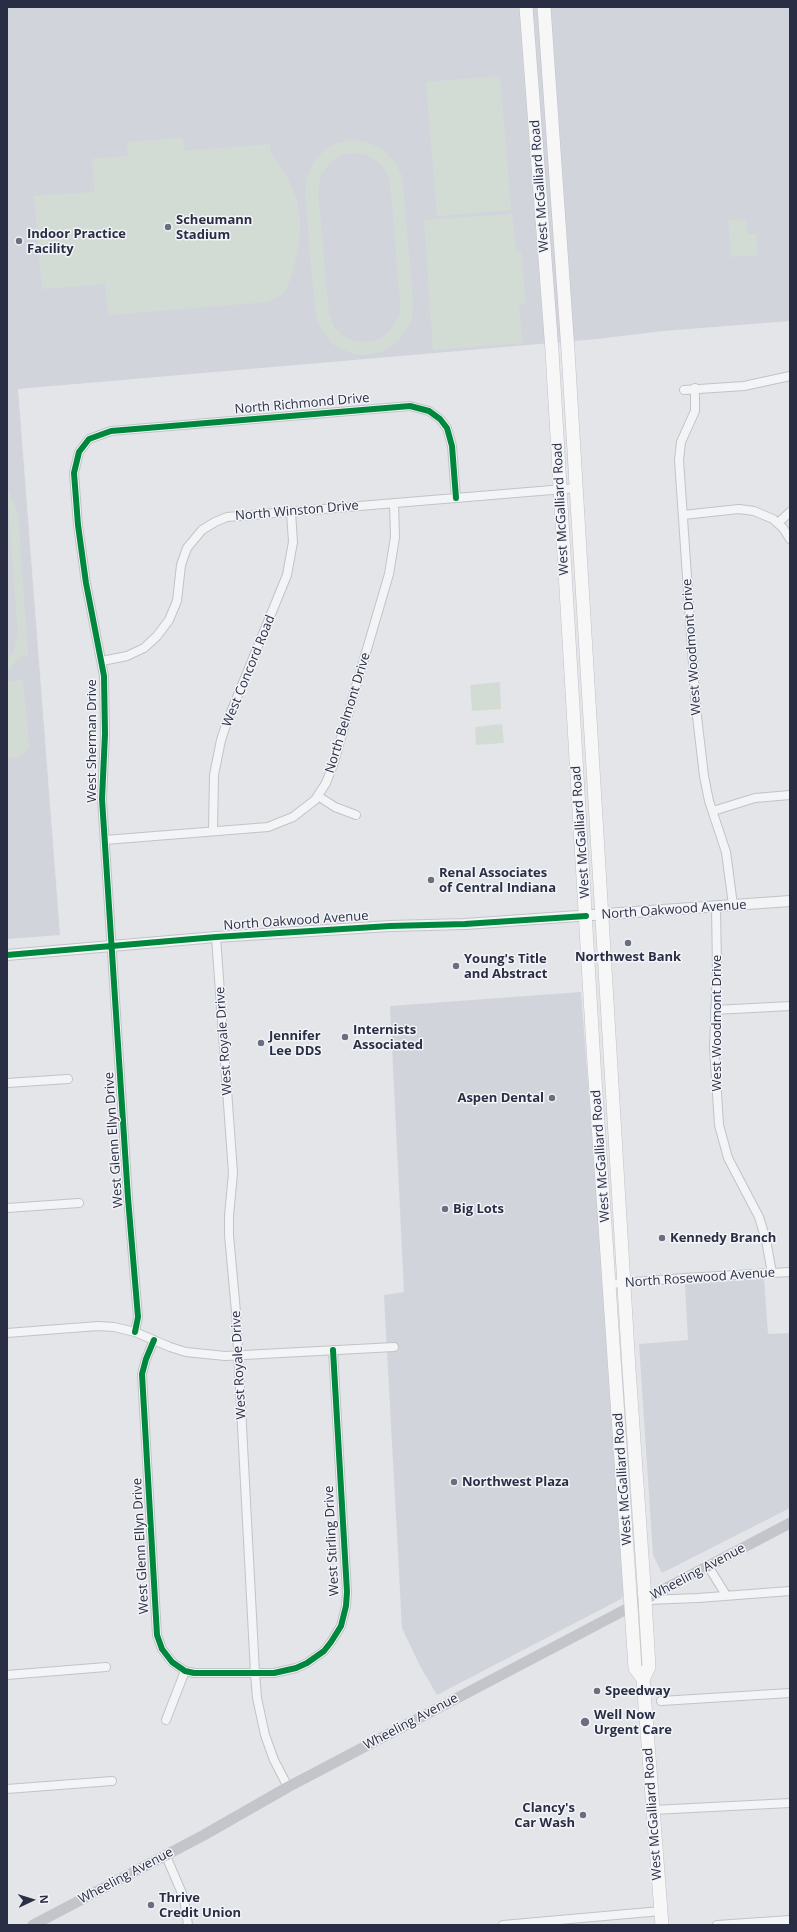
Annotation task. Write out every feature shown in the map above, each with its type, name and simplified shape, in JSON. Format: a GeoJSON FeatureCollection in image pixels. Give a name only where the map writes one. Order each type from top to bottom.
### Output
{"type":"FeatureCollection","features":[{"type":"Feature","properties":{"kind":"main road","name":"West McGalliard Road"},"geometry":{"type":"LineString","coordinates":[[526,7],[552,351],[594,1064],[635,1668],[643,1679]]}},
{"type":"Feature","properties":{"kind":"main road","name":"West McGalliard Road"},"geometry":{"type":"LineString","coordinates":[[544,7],[576,488],[624,1283],[649,1667],[643,1679],[662,1925]]}},
{"type":"Feature","properties":{"kind":"main road","name":"Wheeling Avenue"},"geometry":{"type":"LineString","coordinates":[[33,1925],[166,1856],[288,1787],[790,1523]]}},
{"type":"Feature","properties":{"kind":"street"},"geometry":{"type":"LineString","coordinates":[[684,390],[695,388],[744,386],[790,376]]}},
{"type":"Feature","properties":{"kind":"street","name":"West Woodmont Drive"},"geometry":{"type":"LineString","coordinates":[[695,388],[694,412],[680,448],[683,515],[700,751],[704,776],[713,811],[726,852],[733,905]]}},
{"type":"Feature","properties":{"kind":"street","name":"North Richmond Drive"},"geometry":{"type":"LineString","coordinates":[[84,444],[94,436],[111,431],[396,407],[416,407],[435,415],[447,428],[452,446],[456,498]]}},
{"type":"Feature","properties":{"kind":"street","name":"West Sherman Drive"},"geometry":{"type":"LineString","coordinates":[[84,444],[76,459],[74,473],[78,526],[86,583],[102,661],[105,702],[102,799],[113,946]]}},
{"type":"Feature","properties":{"kind":"street","name":"North Winston Drive"},"geometry":{"type":"LineString","coordinates":[[102,661],[120,659],[136,652],[151,642],[164,629],[177,601],[183,556],[191,542],[202,530],[227,517],[560,488],[576,488]]}},
{"type":"Feature","properties":{"kind":"street","name":"North Belmont Drive"},"geometry":{"type":"LineString","coordinates":[[105,840],[260,828],[277,824],[302,811],[318,796],[334,765],[389,574],[395,538],[394,503]]}},
{"type":"Feature","properties":{"kind":"street"},"geometry":{"type":"LineString","coordinates":[[683,515],[743,509],[754,511],[769,516],[778,523],[790,539]]}},
{"type":"Feature","properties":{"kind":"street","name":"West Concord Road"},"geometry":{"type":"LineString","coordinates":[[213,831],[213,790],[218,752],[227,722],[287,575],[293,542],[291,512]]}},
{"type":"Feature","properties":{"kind":"street"},"geometry":{"type":"LineString","coordinates":[[778,523],[790,512]]}},
{"type":"Feature","properties":{"kind":"street"},"geometry":{"type":"LineString","coordinates":[[713,811],[755,798],[790,795]]}},
{"type":"Feature","properties":{"kind":"street"},"geometry":{"type":"LineString","coordinates":[[318,796],[335,807],[356,815]]}},
{"type":"Feature","properties":{"kind":"street","name":"North Oakwood Avenue"},"geometry":{"type":"LineString","coordinates":[[7,955],[216,937],[390,926],[465,924],[790,901]]}},
{"type":"Feature","properties":{"kind":"street","name":"West Woodmont Drive"},"geometry":{"type":"LineString","coordinates":[[716,906],[717,950],[714,1047],[719,1125],[728,1158],[759,1217],[766,1240],[772,1273]]}},
{"type":"Feature","properties":{"kind":"street","name":"West Royale Drive"},"geometry":{"type":"LineString","coordinates":[[216,937],[233,1173],[229,1229],[238,1355],[257,1698],[265,1735],[274,1760],[288,1787]]}},
{"type":"Feature","properties":{"kind":"street","name":"West Glenn Ellyn Drive"},"geometry":{"type":"LineString","coordinates":[[113,946],[128,1198],[138,1317],[135,1332]]}},
{"type":"Feature","properties":{"kind":"street"},"geometry":{"type":"LineString","coordinates":[[715,1010],[790,1006]]}},
{"type":"Feature","properties":{"kind":"street"},"geometry":{"type":"LineString","coordinates":[[7,1083],[68,1079]]}},
{"type":"Feature","properties":{"kind":"street"},"geometry":{"type":"LineString","coordinates":[[7,1208],[79,1203]]}},
{"type":"Feature","properties":{"kind":"street","name":"North Rosewood Avenue"},"geometry":{"type":"LineString","coordinates":[[610,1284],[790,1272]]}},
{"type":"Feature","properties":{"kind":"street"},"geometry":{"type":"LineString","coordinates":[[7,1333],[98,1326],[135,1332],[186,1352],[210,1355],[238,1355],[394,1346]]}},
{"type":"Feature","properties":{"kind":"street","name":"West Glenn Ellyn Drive"},"geometry":{"type":"LineString","coordinates":[[154,1340],[146,1359],[142,1374],[156,1627],[159,1642],[165,1654],[172,1662],[185,1671]]}},
{"type":"Feature","properties":{"kind":"street","name":"West Stirling Drive"},"geometry":{"type":"LineString","coordinates":[[255,1673],[274,1673],[296,1668],[316,1657],[331,1642],[341,1626],[345,1612],[347,1592],[333,1350]]}},
{"type":"Feature","properties":{"kind":"street"},"geometry":{"type":"LineString","coordinates":[[708,1566],[726,1595]]}},
{"type":"Feature","properties":{"kind":"street"},"geometry":{"type":"LineString","coordinates":[[645,1600],[790,1591]]}},
{"type":"Feature","properties":{"kind":"street"},"geometry":{"type":"LineString","coordinates":[[7,1675],[106,1667]]}},
{"type":"Feature","properties":{"kind":"street"},"geometry":{"type":"LineString","coordinates":[[166,1720],[185,1671],[255,1673]]}},
{"type":"Feature","properties":{"kind":"street"},"geometry":{"type":"LineString","coordinates":[[661,1701],[790,1693]]}},
{"type":"Feature","properties":{"kind":"street"},"geometry":{"type":"LineString","coordinates":[[7,1789],[112,1781]]}},
{"type":"Feature","properties":{"kind":"street"},"geometry":{"type":"LineString","coordinates":[[653,1810],[790,1803]]}},
{"type":"Feature","properties":{"kind":"street"},"geometry":{"type":"LineString","coordinates":[[166,1856],[184,1898],[188,1925]]}},
{"type":"Feature","properties":{"kind":"street"},"geometry":{"type":"LineString","coordinates":[[503,1925],[661,1911]]}},
{"type":"Feature","properties":{"kind":"street"},"geometry":{"type":"LineString","coordinates":[[717,1925],[790,1920]]}},
{"type":"Feature","properties":{"kind":"shaded area"},"geometry":{"type":"Polygon","coordinates":[[[7,7],[790,7],[790,321],[18,389],[60,935],[7,939],[7,7]]]}},
{"type":"Feature","properties":{"kind":"shaded area"},"geometry":{"type":"Polygon","coordinates":[[[500,76],[511,210],[437,216],[426,82],[500,76]]]}},
{"type":"Feature","properties":{"kind":"shaded area","name":"Scheumann Stadium"},"geometry":{"type":"Polygon","coordinates":[[[183,138],[184,151],[270,144],[271,154],[285,172],[297,200],[300,222],[299,243],[293,271],[286,290],[281,295],[268,302],[108,315],[105,284],[42,289],[34,196],[95,192],[92,159],[128,156],[127,142],[183,138]]]}},
{"type":"Feature","properties":{"kind":"shaded area"},"geometry":{"type":"Polygon","coordinates":[[[350,140],[367,142],[382,149],[394,161],[402,176],[413,301],[412,317],[406,331],[396,343],[383,351],[368,355],[353,354],[332,344],[319,325],[315,310],[305,194],[307,177],[314,161],[326,149],[333,145],[350,140]],[[356,153],[345,154],[330,162],[320,176],[318,193],[329,315],[334,327],[343,336],[355,341],[368,342],[380,339],[390,331],[400,314],[400,302],[390,180],[385,169],[377,161],[367,155],[356,153]]]}},
{"type":"Feature","properties":{"kind":"shaded area"},"geometry":{"type":"Polygon","coordinates":[[[512,214],[516,251],[521,251],[526,304],[519,305],[522,343],[433,350],[424,220],[512,214]]]}},
{"type":"Feature","properties":{"kind":"shaded area"},"geometry":{"type":"Polygon","coordinates":[[[746,219],[747,234],[756,234],[758,255],[731,257],[728,220],[746,219]]]}},
{"type":"Feature","properties":{"kind":"shaded area"},"geometry":{"type":"Polygon","coordinates":[[[7,490],[14,502],[18,515],[28,656],[20,657],[7,671],[7,661],[14,651],[18,632],[7,490]]]}},
{"type":"Feature","properties":{"kind":"shaded area"},"geometry":{"type":"Polygon","coordinates":[[[23,679],[29,747],[20,757],[7,758],[7,682],[23,679]]]}},
{"type":"Feature","properties":{"kind":"shaded area"},"geometry":{"type":"Polygon","coordinates":[[[500,682],[501,709],[472,711],[470,685],[500,682]]]}},
{"type":"Feature","properties":{"kind":"shaded area"},"geometry":{"type":"Polygon","coordinates":[[[502,724],[504,743],[476,745],[475,727],[502,724]]]}},
{"type":"Feature","properties":{"kind":"shaded area"},"geometry":{"type":"Polygon","coordinates":[[[581,992],[626,1584],[624,1595],[621,1599],[437,1695],[420,1666],[402,1628],[384,1295],[404,1292],[390,1006],[581,992]]]}},
{"type":"Feature","properties":{"kind":"shaded area"},"geometry":{"type":"Polygon","coordinates":[[[764,1279],[768,1334],[790,1333],[790,1508],[662,1573],[653,1555],[639,1344],[688,1340],[685,1284],[764,1279]]]}},
{"type":"Feature","properties":{"kind":"cycle path"},"geometry":{"type":"LineString","coordinates":[[135,1332],[138,1317],[128,1198],[102,799],[105,734],[104,676],[86,583],[78,525],[74,473],[79,452],[89,439],[111,431],[410,406],[429,411],[440,419],[447,428],[452,446],[456,498]]}},
{"type":"Feature","properties":{"kind":"cycle path"},"geometry":{"type":"LineString","coordinates":[[7,955],[216,937],[586,916]]}},
{"type":"Feature","properties":{"kind":"cycle path"},"geometry":{"type":"LineString","coordinates":[[154,1340],[146,1359],[142,1374],[157,1635],[162,1649],[172,1662],[185,1671],[194,1673],[274,1673],[296,1668],[307,1663],[324,1651],[341,1626],[346,1606],[347,1592],[333,1350]]}},
{"type":"Feature","properties":{"kind":"place","name":"Scheumann Stadium"},"geometry":{"type":"Point","coordinates":[168,227]}},
{"type":"Feature","properties":{"kind":"place","name":"Indoor Practice Facility"},"geometry":{"type":"Point","coordinates":[19,241]}},
{"type":"Feature","properties":{"kind":"place","name":"Renal Associates of Central Indiana"},"geometry":{"type":"Point","coordinates":[431,880]}},
{"type":"Feature","properties":{"kind":"place","name":"Northwest Bank"},"geometry":{"type":"Point","coordinates":[628,943]}},
{"type":"Feature","properties":{"kind":"place","name":"Young's Title and Abstract"},"geometry":{"type":"Point","coordinates":[456,966]}},
{"type":"Feature","properties":{"kind":"place","name":"Internists Associated"},"geometry":{"type":"Point","coordinates":[345,1037]}},
{"type":"Feature","properties":{"kind":"place","name":"Jennifer Lee DDS"},"geometry":{"type":"Point","coordinates":[261,1043]}},
{"type":"Feature","properties":{"kind":"place","name":"Aspen Dental"},"geometry":{"type":"Point","coordinates":[552,1098]}},
{"type":"Feature","properties":{"kind":"place","name":"Big Lots"},"geometry":{"type":"Point","coordinates":[445,1209]}},
{"type":"Feature","properties":{"kind":"place","name":"Kennedy Branch"},"geometry":{"type":"Point","coordinates":[662,1238]}},
{"type":"Feature","properties":{"kind":"place","name":"Northwest Plaza"},"geometry":{"type":"Point","coordinates":[454,1482]}},
{"type":"Feature","properties":{"kind":"place","name":"Speedway"},"geometry":{"type":"Point","coordinates":[597,1691]}},
{"type":"Feature","properties":{"kind":"place","name":"Well Now Urgent Care"},"geometry":{"type":"Point","coordinates":[585,1722]}},
{"type":"Feature","properties":{"kind":"place","name":"Clancy's Car Wash"},"geometry":{"type":"Point","coordinates":[583,1815]}},
{"type":"Feature","properties":{"kind":"place","name":"Thrive Credit Union"},"geometry":{"type":"Point","coordinates":[151,1905]}}]}
